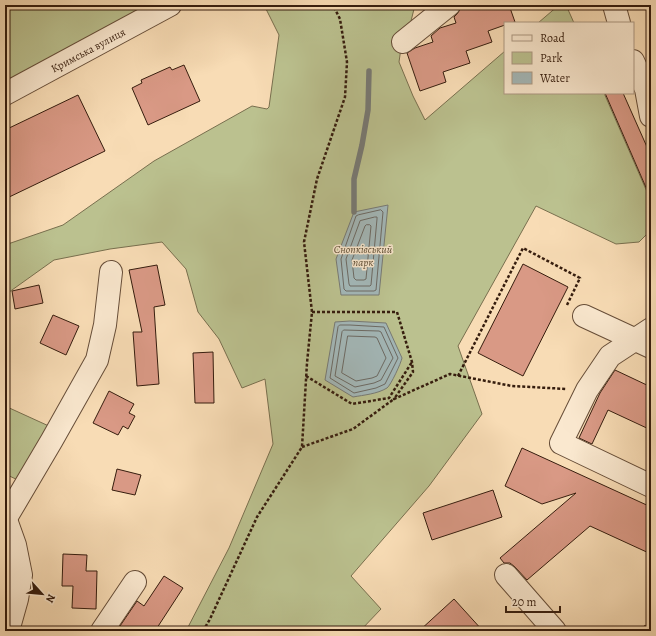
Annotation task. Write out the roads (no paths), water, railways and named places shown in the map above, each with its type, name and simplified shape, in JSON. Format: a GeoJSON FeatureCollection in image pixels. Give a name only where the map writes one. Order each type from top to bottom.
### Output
{"type":"FeatureCollection","features":[{"type":"Feature","properties":{"kind":"street","name":"Кримська вулиця"},"geometry":{"type":"LineString","coordinates":[[5,94],[170,5]]}},
{"type":"Feature","properties":{"kind":"street"},"geometry":{"type":"LineString","coordinates":[[403,42],[449,5]]}},
{"type":"Feature","properties":{"kind":"street"},"geometry":{"type":"LineString","coordinates":[[614,5],[619,22]]}},
{"type":"Feature","properties":{"kind":"street"},"geometry":{"type":"LineString","coordinates":[[634,62],[646,89],[651,116]]}},
{"type":"Feature","properties":{"kind":"street"},"geometry":{"type":"LineString","coordinates":[[8,631],[17,599],[21,576],[15,545],[5,518],[97,360],[105,325],[111,272]]}},
{"type":"Feature","properties":{"kind":"street"},"geometry":{"type":"LineString","coordinates":[[584,316],[645,338]]}},
{"type":"Feature","properties":{"kind":"street"},"geometry":{"type":"LineString","coordinates":[[645,338],[610,356],[587,390],[561,443],[651,486]]}},
{"type":"Feature","properties":{"kind":"street"},"geometry":{"type":"LineString","coordinates":[[506,575],[555,631]]}},
{"type":"Feature","properties":{"kind":"street"},"geometry":{"type":"LineString","coordinates":[[102,631],[135,582]]}},
{"type":"Feature","properties":{"kind":"water"},"geometry":{"type":"Polygon","coordinates":[[[388,205],[379,295],[341,295],[336,259],[354,212],[388,205]]]}},
{"type":"Feature","properties":{"kind":"water"},"geometry":{"type":"Polygon","coordinates":[[[350,321],[386,323],[402,358],[391,383],[387,388],[379,392],[353,397],[325,380],[335,322],[350,321]]]}},
{"type":"Feature","properties":{"kind":"waterway"},"geometry":{"type":"LineString","coordinates":[[354,212],[354,179],[368,110],[369,71]]}},
{"type":"Feature","properties":{"kind":"park label","name":"Снопківський парк"},"geometry":{"type":"Point","coordinates":[363,255]}}]}
